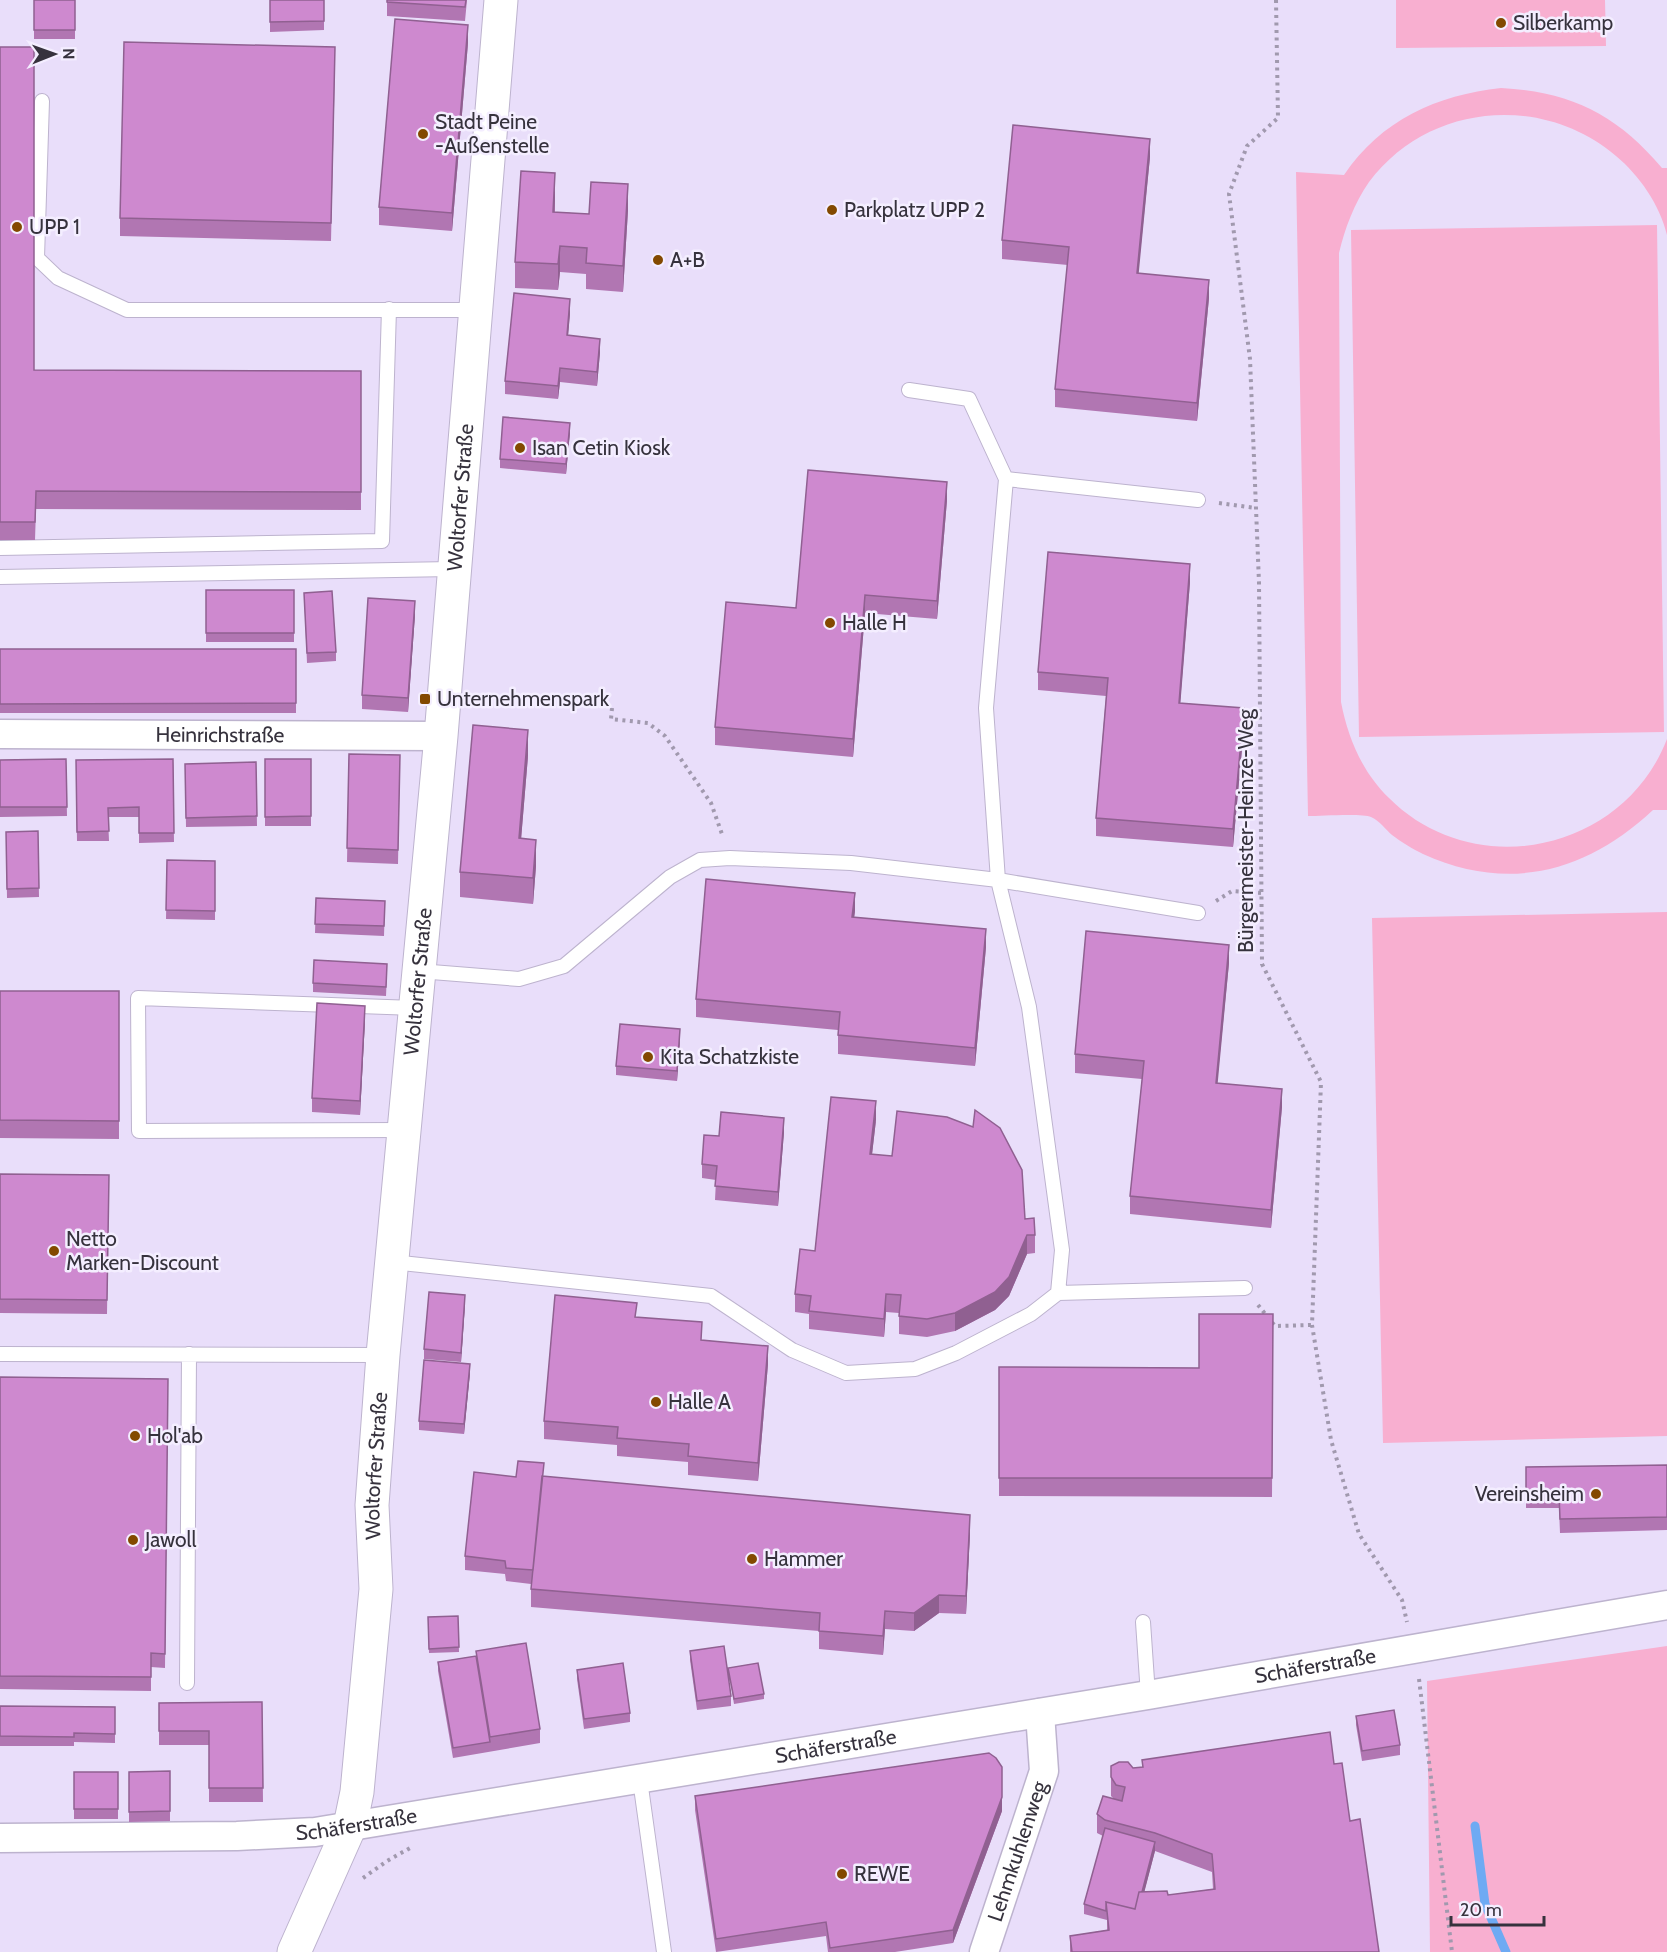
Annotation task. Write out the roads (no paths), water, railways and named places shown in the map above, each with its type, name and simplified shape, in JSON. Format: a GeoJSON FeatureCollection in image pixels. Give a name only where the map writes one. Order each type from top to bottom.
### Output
{"type":"FeatureCollection","features":[{"type":"Feature","properties":{"kind":"street","name":"Woltorfer Straße"},"geometry":{"type":"LineString","coordinates":[[294,1952],[350,1826],[357,1792],[376,1589],[372,1505],[383,1355],[441,736],[452,569],[501,0]]}},
{"type":"Feature","properties":{"kind":"street","name":"Heinrichstraße"},"geometry":{"type":"LineString","coordinates":[[0,734],[441,736]]}},
{"type":"Feature","properties":{"kind":"street","name":"Schäferstraße"},"geometry":{"type":"LineString","coordinates":[[0,1838],[237,1836],[315,1832],[1148,1695],[1667,1605]]}},
{"type":"Feature","properties":{"kind":"street","name":"Lehmkuhlenweg"},"geometry":{"type":"LineString","coordinates":[[984,1952],[1044,1771],[1040,1713]]}},
{"type":"Feature","properties":{"kind":"lane"},"geometry":{"type":"LineString","coordinates":[[37,258],[42,101]]}},
{"type":"Feature","properties":{"kind":"lane"},"geometry":{"type":"LineString","coordinates":[[0,257],[37,258],[58,278],[127,310],[475,310]]}},
{"type":"Feature","properties":{"kind":"lane"},"geometry":{"type":"LineString","coordinates":[[0,548],[382,541],[389,309]]}},
{"type":"Feature","properties":{"kind":"lane"},"geometry":{"type":"LineString","coordinates":[[909,390],[969,399],[1006,479],[986,708],[998,880],[1029,1007],[1062,1250],[1058,1293]]}},
{"type":"Feature","properties":{"kind":"lane"},"geometry":{"type":"LineString","coordinates":[[1006,479],[1198,500]]}},
{"type":"Feature","properties":{"kind":"lane"},"geometry":{"type":"LineString","coordinates":[[0,577],[452,569]]}},
{"type":"Feature","properties":{"kind":"lane"},"geometry":{"type":"LineString","coordinates":[[419,971],[519,979],[564,966],[670,877],[700,860],[730,858],[851,863],[998,880],[1198,913]]}},
{"type":"Feature","properties":{"kind":"lane"},"geometry":{"type":"LineString","coordinates":[[404,1130],[139,1131],[138,998],[416,1008]]}},
{"type":"Feature","properties":{"kind":"lane"},"geometry":{"type":"LineString","coordinates":[[392,1262],[711,1296],[792,1350],[846,1373],[915,1369],[956,1353],[1031,1314],[1058,1293],[1245,1288]]}},
{"type":"Feature","properties":{"kind":"lane"},"geometry":{"type":"LineString","coordinates":[[0,1354],[383,1355]]}},
{"type":"Feature","properties":{"kind":"lane"},"geometry":{"type":"LineString","coordinates":[[187,1683],[189,1354]]}},
{"type":"Feature","properties":{"kind":"lane"},"geometry":{"type":"LineString","coordinates":[[1143,1622],[1148,1695]]}},
{"type":"Feature","properties":{"kind":"lane"},"geometry":{"type":"LineString","coordinates":[[640,1780],[664,1952]]}},
{"type":"Feature","properties":{"kind":"waterway"},"geometry":{"type":"LineString","coordinates":[[1475,1826],[1485,1904],[1506,1952]]}},
{"type":"Feature","properties":{"kind":"place","name":"Silberkamp"},"geometry":{"type":"Point","coordinates":[1501,23]}},
{"type":"Feature","properties":{"kind":"place","name":"Stadt Peine -Außenstelle"},"geometry":{"type":"Point","coordinates":[423,134]}},
{"type":"Feature","properties":{"kind":"place","name":"Parkplatz UPP 2"},"geometry":{"type":"Point","coordinates":[832,210]}},
{"type":"Feature","properties":{"kind":"place","name":"UPP 1"},"geometry":{"type":"Point","coordinates":[17,227]}},
{"type":"Feature","properties":{"kind":"place","name":"A+B"},"geometry":{"type":"Point","coordinates":[658,260]}},
{"type":"Feature","properties":{"kind":"place","name":"Isan Cetin Kiosk"},"geometry":{"type":"Point","coordinates":[520,448]}},
{"type":"Feature","properties":{"kind":"place","name":"Halle H"},"geometry":{"type":"Point","coordinates":[830,623]}},
{"type":"Feature","properties":{"kind":"place","name":"Unternehmenspark"},"geometry":{"type":"Point","coordinates":[425,699]}},
{"type":"Feature","properties":{"kind":"place","name":"Kita Schatzkiste"},"geometry":{"type":"Point","coordinates":[648,1057]}},
{"type":"Feature","properties":{"kind":"place","name":"Netto Marken-Discount"},"geometry":{"type":"Point","coordinates":[54,1251]}},
{"type":"Feature","properties":{"kind":"place","name":"Halle A"},"geometry":{"type":"Point","coordinates":[656,1402]}},
{"type":"Feature","properties":{"kind":"place","name":"Hol'ab"},"geometry":{"type":"Point","coordinates":[135,1436]}},
{"type":"Feature","properties":{"kind":"place","name":"Vereinsheim"},"geometry":{"type":"Point","coordinates":[1596,1494]}},
{"type":"Feature","properties":{"kind":"place","name":"Jawoll"},"geometry":{"type":"Point","coordinates":[133,1540]}},
{"type":"Feature","properties":{"kind":"place","name":"Hammer"},"geometry":{"type":"Point","coordinates":[752,1559]}},
{"type":"Feature","properties":{"kind":"place","name":"REWE"},"geometry":{"type":"Point","coordinates":[842,1874]}}]}
